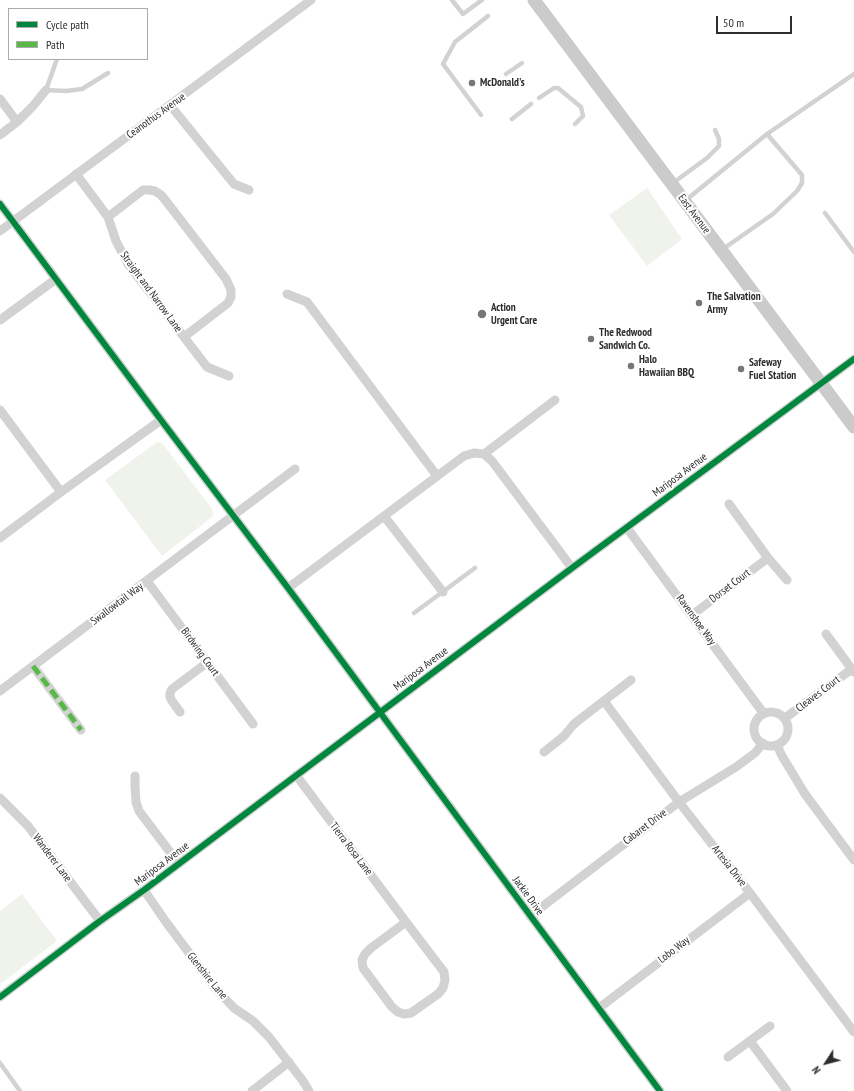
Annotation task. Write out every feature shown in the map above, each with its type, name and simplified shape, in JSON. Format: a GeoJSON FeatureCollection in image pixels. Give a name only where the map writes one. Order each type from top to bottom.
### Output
{"type":"FeatureCollection","features":[{"type":"Feature","properties":{"kind":"main road","name":"East Avenue"},"geometry":{"type":"LineString","coordinates":[[534,0],[854,427]]}},
{"type":"Feature","properties":{"kind":"street","name":"Ceanothus Avenue"},"geometry":{"type":"LineString","coordinates":[[0,231],[311,0]]}},
{"type":"Feature","properties":{"kind":"street"},"geometry":{"type":"LineString","coordinates":[[0,135],[17,122],[46,90]]}},
{"type":"Feature","properties":{"kind":"street"},"geometry":{"type":"LineString","coordinates":[[0,99],[17,122]]}},
{"type":"Feature","properties":{"kind":"street"},"geometry":{"type":"LineString","coordinates":[[170,105],[234,184],[249,190]]}},
{"type":"Feature","properties":{"kind":"street","name":"Straight and Narrow Lane"},"geometry":{"type":"LineString","coordinates":[[76,174],[108,217],[116,241],[128,264],[207,367],[229,376]]}},
{"type":"Feature","properties":{"kind":"street"},"geometry":{"type":"LineString","coordinates":[[108,217],[143,190],[155,191],[166,201],[226,279],[231,290],[231,297],[228,303],[184,337]]}},
{"type":"Feature","properties":{"kind":"street","name":"Jackie Drive"},"geometry":{"type":"LineString","coordinates":[[0,204],[288,588],[660,1091]]}},
{"type":"Feature","properties":{"kind":"street"},"geometry":{"type":"LineString","coordinates":[[0,320],[56,278]]}},
{"type":"Feature","properties":{"kind":"street"},"geometry":{"type":"LineString","coordinates":[[287,294],[307,302],[437,476]]}},
{"type":"Feature","properties":{"kind":"street","name":"Mariposa Avenue"},"geometry":{"type":"LineString","coordinates":[[0,997],[572,568],[854,359]]}},
{"type":"Feature","properties":{"kind":"street"},"geometry":{"type":"LineString","coordinates":[[484,454],[555,400]]}},
{"type":"Feature","properties":{"kind":"street"},"geometry":{"type":"LineString","coordinates":[[0,410],[61,492]]}},
{"type":"Feature","properties":{"kind":"street"},"geometry":{"type":"LineString","coordinates":[[0,538],[161,420]]}},
{"type":"Feature","properties":{"kind":"street"},"geometry":{"type":"LineString","coordinates":[[288,588],[464,456],[474,453],[484,454],[492,461],[572,568]]}},
{"type":"Feature","properties":{"kind":"street","name":"Swallowtail Way"},"geometry":{"type":"LineString","coordinates":[[0,691],[295,469]]}},
{"type":"Feature","properties":{"kind":"street"},"geometry":{"type":"LineString","coordinates":[[729,504],[768,558],[787,580]]}},
{"type":"Feature","properties":{"kind":"street"},"geometry":{"type":"LineString","coordinates":[[384,516],[443,592]]}},
{"type":"Feature","properties":{"kind":"street","name":"Ravenshoe Way"},"geometry":{"type":"LineString","coordinates":[[627,528],[764,714]]}},
{"type":"Feature","properties":{"kind":"street","name":"Dorset Court"},"geometry":{"type":"LineString","coordinates":[[692,615],[768,558]]}},
{"type":"Feature","properties":{"kind":"street","name":"Birdwing Court"},"geometry":{"type":"LineString","coordinates":[[148,581],[253,724]]}},
{"type":"Feature","properties":{"kind":"street"},"geometry":{"type":"LineString","coordinates":[[826,634],[853,670]]}},
{"type":"Feature","properties":{"kind":"street"},"geometry":{"type":"LineString","coordinates":[[180,712],[170,697],[172,689],[208,662]]}},
{"type":"Feature","properties":{"kind":"street"},"geometry":{"type":"LineString","coordinates":[[33,666],[81,730]]}},
{"type":"Feature","properties":{"kind":"street","name":"Cleaves Court"},"geometry":{"type":"LineString","coordinates":[[785,718],[853,670]]}},
{"type":"Feature","properties":{"kind":"street"},"geometry":{"type":"LineString","coordinates":[[544,752],[564,736],[578,720],[631,680]]}},
{"type":"Feature","properties":{"kind":"street","name":"Artesia Drive"},"geometry":{"type":"LineString","coordinates":[[604,701],[854,1032]]}},
{"type":"Feature","properties":{"kind":"street"},"geometry":{"type":"LineString","coordinates":[[767,712],[775,712],[785,718],[788,724],[788,730],[787,736],[782,742],[772,746],[763,743],[756,736],[755,725],[758,719],[767,712]]}},
{"type":"Feature","properties":{"kind":"street","name":"Cabaret Drive"},"geometry":{"type":"LineString","coordinates":[[530,916],[679,802],[736,767],[755,753],[763,743]]}},
{"type":"Feature","properties":{"kind":"street"},"geometry":{"type":"LineString","coordinates":[[777,745],[805,794],[854,860]]}},
{"type":"Feature","properties":{"kind":"street","name":"Tierra Rosa Lane"},"geometry":{"type":"LineString","coordinates":[[296,775],[444,972],[445,980],[443,988],[438,994],[411,1013],[404,1014],[392,1008],[363,968],[362,960],[371,948],[406,922]]}},
{"type":"Feature","properties":{"kind":"street"},"geometry":{"type":"LineString","coordinates":[[135,776],[134,786],[136,802],[142,816],[179,864]]}},
{"type":"Feature","properties":{"kind":"street","name":"Wanderer Lane"},"geometry":{"type":"LineString","coordinates":[[0,798],[28,826],[100,921]]}},
{"type":"Feature","properties":{"kind":"street","name":"Glenshire Lane"},"geometry":{"type":"LineString","coordinates":[[144,890],[216,990],[234,1008],[253,1021],[270,1037],[303,1081],[308,1091]]}},
{"type":"Feature","properties":{"kind":"street","name":"Lobo Way"},"geometry":{"type":"LineString","coordinates":[[598,1008],[750,893]]}},
{"type":"Feature","properties":{"kind":"street"},"geometry":{"type":"LineString","coordinates":[[728,1057],[770,1026]]}},
{"type":"Feature","properties":{"kind":"street"},"geometry":{"type":"LineString","coordinates":[[750,1041],[787,1091]]}},
{"type":"Feature","properties":{"kind":"street"},"geometry":{"type":"LineString","coordinates":[[252,1091],[289,1062]]}},
{"type":"Feature","properties":{"kind":"lane"},"geometry":{"type":"LineString","coordinates":[[452,0],[463,14],[482,0]]}},
{"type":"Feature","properties":{"kind":"lane"},"geometry":{"type":"LineString","coordinates":[[481,115],[443,64],[455,42],[488,16]]}},
{"type":"Feature","properties":{"kind":"lane"},"geometry":{"type":"LineString","coordinates":[[57,60],[46,90],[66,91],[82,89],[108,72]]}},
{"type":"Feature","properties":{"kind":"lane"},"geometry":{"type":"LineString","coordinates":[[506,74],[522,63]]}},
{"type":"Feature","properties":{"kind":"lane"},"geometry":{"type":"LineString","coordinates":[[684,201],[767,134],[854,74]]}},
{"type":"Feature","properties":{"kind":"lane"},"geometry":{"type":"LineString","coordinates":[[539,98],[554,88],[558,88],[581,107],[583,116],[575,124]]}},
{"type":"Feature","properties":{"kind":"lane"},"geometry":{"type":"LineString","coordinates":[[512,119],[531,104]]}},
{"type":"Feature","properties":{"kind":"lane"},"geometry":{"type":"LineString","coordinates":[[671,184],[707,158],[719,146],[719,139],[715,130]]}},
{"type":"Feature","properties":{"kind":"lane"},"geometry":{"type":"LineString","coordinates":[[721,250],[773,214],[797,191],[802,183],[802,175],[767,134]]}},
{"type":"Feature","properties":{"kind":"lane"},"geometry":{"type":"LineString","coordinates":[[825,213],[854,252]]}},
{"type":"Feature","properties":{"kind":"lane"},"geometry":{"type":"LineString","coordinates":[[414,613],[475,568]]}},
{"type":"Feature","properties":{"kind":"lane"},"geometry":{"type":"LineString","coordinates":[[0,1063],[20,1091]]}},
{"type":"Feature","properties":{"kind":"shaded area"},"geometry":{"type":"Polygon","coordinates":[[[647,188],[682,239],[647,266],[609,215],[647,188]]]}},
{"type":"Feature","properties":{"kind":"shaded area"},"geometry":{"type":"Polygon","coordinates":[[[159,442],[163,444],[212,509],[213,514],[212,517],[162,556],[105,480],[159,442]]]}},
{"type":"Feature","properties":{"kind":"shaded area"},"geometry":{"type":"Polygon","coordinates":[[[22,894],[57,941],[0,984],[0,911],[22,894]]]}},
{"type":"Feature","properties":{"kind":"marked path"},"geometry":{"type":"LineString","coordinates":[[33,666],[81,730]]}},
{"type":"Feature","properties":{"kind":"cycle path"},"geometry":{"type":"LineString","coordinates":[[0,204],[288,588],[660,1091]]}},
{"type":"Feature","properties":{"kind":"cycle path"},"geometry":{"type":"LineString","coordinates":[[0,997],[572,568],[854,359]]}},
{"type":"Feature","properties":{"kind":"place","name":"McDonald's"},"geometry":{"type":"Point","coordinates":[472,83]}},
{"type":"Feature","properties":{"kind":"place","name":"The Salvation Army"},"geometry":{"type":"Point","coordinates":[699,303]}},
{"type":"Feature","properties":{"kind":"place","name":"Action Urgent Care"},"geometry":{"type":"Point","coordinates":[482,314]}},
{"type":"Feature","properties":{"kind":"place","name":"The Redwood Sandwich Co."},"geometry":{"type":"Point","coordinates":[591,339]}},
{"type":"Feature","properties":{"kind":"place","name":"Halo Hawaiian BBQ"},"geometry":{"type":"Point","coordinates":[631,366]}},
{"type":"Feature","properties":{"kind":"place","name":"Safeway Fuel Station"},"geometry":{"type":"Point","coordinates":[741,369]}}]}
